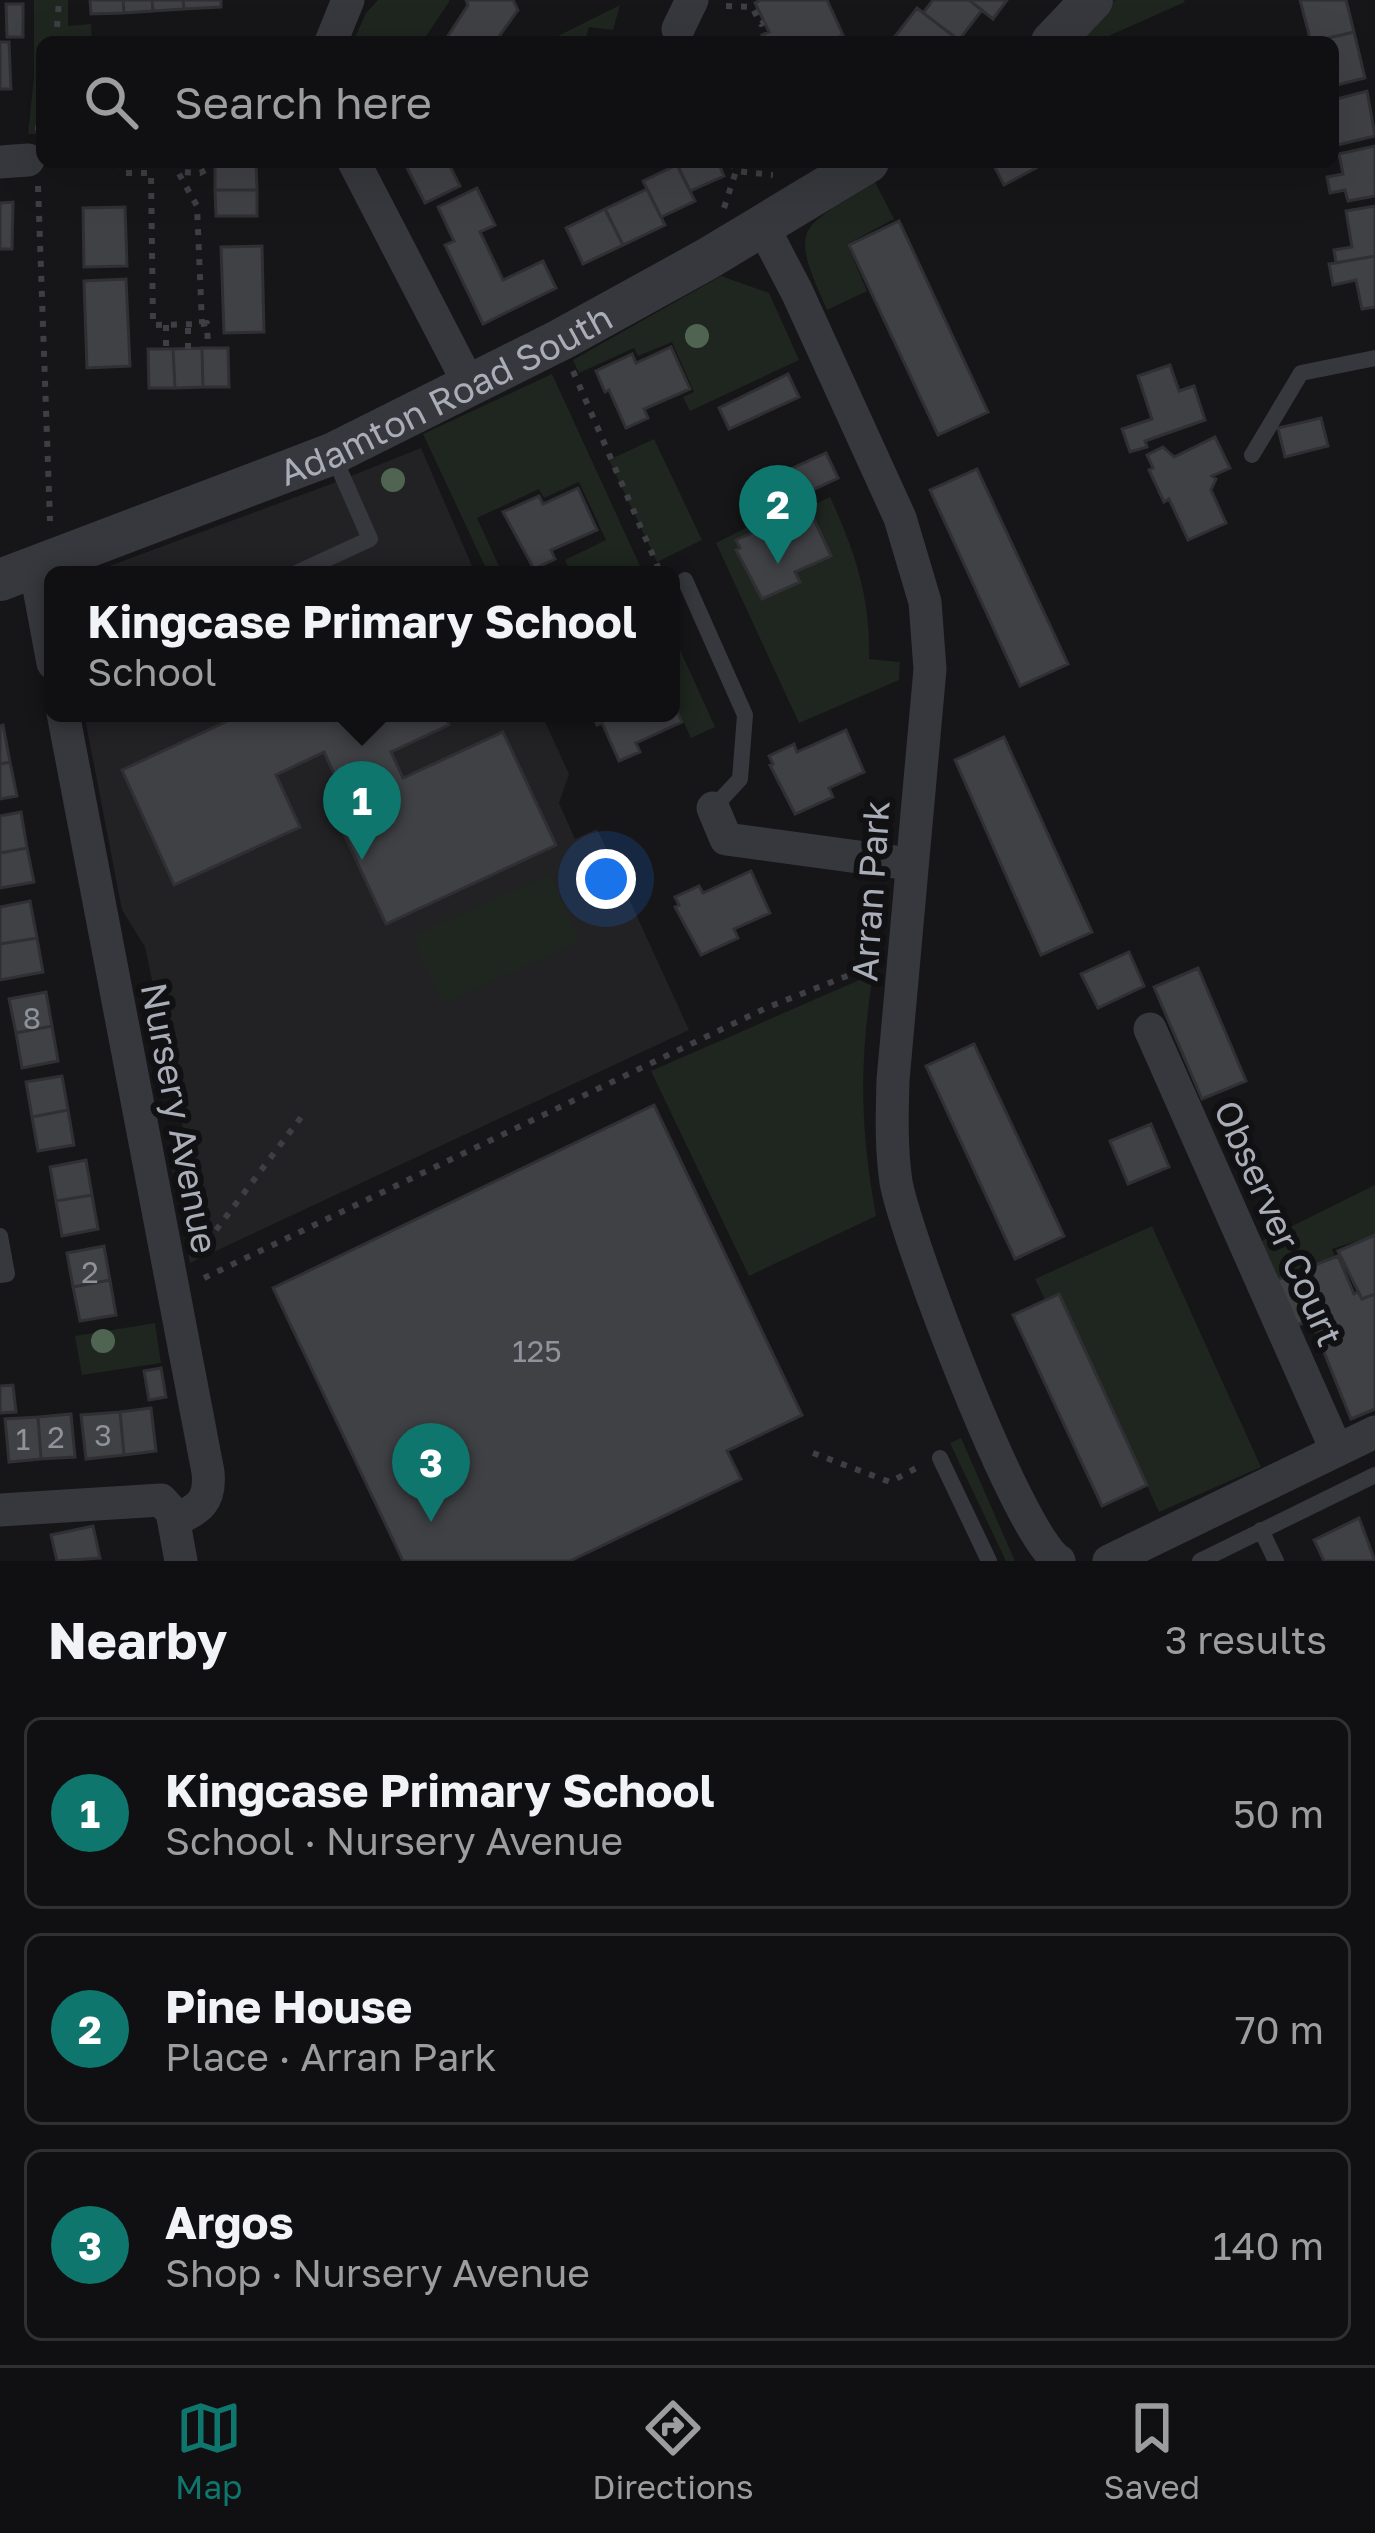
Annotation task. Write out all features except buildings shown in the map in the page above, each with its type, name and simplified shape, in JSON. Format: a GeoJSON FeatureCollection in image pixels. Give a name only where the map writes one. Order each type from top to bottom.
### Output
{"type":"FeatureCollection","features":[{"type":"Feature","properties":{"kind":"street"},"geometry":{"type":"LineString","coordinates":[[333,36],[348,0]]}},
{"type":"Feature","properties":{"kind":"street"},"geometry":{"type":"LineString","coordinates":[[1058,36],[1092,0]]}},
{"type":"Feature","properties":{"kind":"street"},"geometry":{"type":"LineString","coordinates":[[357,168],[469,384]]}},
{"type":"Feature","properties":{"kind":"street","name":"Adamton Road South"},"geometry":{"type":"LineString","coordinates":[[29,569],[332,454],[560,340],[858,168]]}},
{"type":"Feature","properties":{"kind":"street","name":"Arran Park"},"geometry":{"type":"LineString","coordinates":[[762,225],[900,518],[925,602],[930,669],[891,1130],[896,1182],[920,1266],[1015,1492],[1037,1539],[1059,1561]]}},
{"type":"Feature","properties":{"kind":"street"},"geometry":{"type":"LineString","coordinates":[[29,569],[44,628]]}},
{"type":"Feature","properties":{"kind":"street","name":"Nursery Avenue"},"geometry":{"type":"LineString","coordinates":[[65,722],[210,1490],[194,1512],[174,1520]]}},
{"type":"Feature","properties":{"kind":"street"},"geometry":{"type":"LineString","coordinates":[[712,808],[726,839],[910,864]]}},
{"type":"Feature","properties":{"kind":"street","name":"Observer Court"},"geometry":{"type":"LineString","coordinates":[[1150,1029],[1336,1449]]}},
{"type":"Feature","properties":{"kind":"street"},"geometry":{"type":"LineString","coordinates":[[1109,1561],[1375,1432]]}},
{"type":"Feature","properties":{"kind":"street"},"geometry":{"type":"LineString","coordinates":[[0,1510],[150,1499],[168,1505],[181,1561]]}},
{"type":"Feature","properties":{"kind":"lane"},"geometry":{"type":"LineString","coordinates":[[1252,454],[1301,373],[1375,358]]}},
{"type":"Feature","properties":{"kind":"lane"},"geometry":{"type":"LineString","coordinates":[[312,566],[370,539],[332,454]]}},
{"type":"Feature","properties":{"kind":"lane"},"geometry":{"type":"LineString","coordinates":[[686,580],[745,715],[740,779],[712,808]]}},
{"type":"Feature","properties":{"kind":"lane"},"geometry":{"type":"LineString","coordinates":[[0,1236],[7,1274],[0,1275]]}},
{"type":"Feature","properties":{"kind":"lane"},"geometry":{"type":"LineString","coordinates":[[933,1460],[989,1561]]}},
{"type":"Feature","properties":{"kind":"lane"},"geometry":{"type":"LineString","coordinates":[[1185,1524],[1199,1560],[1375,1475]]}},
{"type":"Feature","properties":{"kind":"lane"},"geometry":{"type":"LineString","coordinates":[[1262,1530],[1276,1561]]}},
{"type":"Feature","properties":{"kind":"path"},"geometry":{"type":"LineString","coordinates":[[56,36],[58,0]]}},
{"type":"Feature","properties":{"kind":"path"},"geometry":{"type":"LineString","coordinates":[[699,12],[752,7],[760,24],[764,22]]}},
{"type":"Feature","properties":{"kind":"path"},"geometry":{"type":"LineString","coordinates":[[29,569],[26,160],[36,106]]}},
{"type":"Feature","properties":{"kind":"path"},"geometry":{"type":"LineString","coordinates":[[122,168],[122,173],[151,173],[153,325],[207,323],[208,348]]}},
{"type":"Feature","properties":{"kind":"path"},"geometry":{"type":"LineString","coordinates":[[202,324],[197,206],[178,172],[200,173],[210,168]]}},
{"type":"Feature","properties":{"kind":"path"},"geometry":{"type":"LineString","coordinates":[[166,325],[166,349]]}},
{"type":"Feature","properties":{"kind":"path"},"geometry":{"type":"LineString","coordinates":[[188,325],[188,349]]}},
{"type":"Feature","properties":{"kind":"path"},"geometry":{"type":"LineString","coordinates":[[560,340],[658,566]]}},
{"type":"Feature","properties":{"kind":"path"},"geometry":{"type":"LineString","coordinates":[[174,1292],[766,1008],[884,961],[904,964]]}},
{"type":"Feature","properties":{"kind":"path"},"geometry":{"type":"LineString","coordinates":[[174,1292],[190,1262],[305,1112]]}},
{"type":"Feature","properties":{"kind":"path"},"geometry":{"type":"LineString","coordinates":[[812,1453],[890,1482],[933,1460]]}},
{"type":"Feature","properties":{"kind":"shaded area"},"geometry":{"type":"Polygon","coordinates":[[[34,0],[68,0],[68,26],[91,24],[92,36],[36,36],[36,134],[28,134],[34,0]]]}},
{"type":"Feature","properties":{"kind":"shaded area"},"geometry":{"type":"Polygon","coordinates":[[[378,0],[449,0],[426,36],[356,36],[378,0]]]}},
{"type":"Feature","properties":{"kind":"shaded area"},"geometry":{"type":"Polygon","coordinates":[[[1115,0],[1185,2],[1108,36],[1083,36],[1115,0]]]}},
{"type":"Feature","properties":{"kind":"shaded area"},"geometry":{"type":"Polygon","coordinates":[[[620,5],[613,30],[589,27],[587,36],[558,36],[620,5]]]}},
{"type":"Feature","properties":{"kind":"shaded area"},"geometry":{"type":"Polygon","coordinates":[[[875,182],[894,219],[847,244],[867,291],[827,310],[807,260],[808,231],[830,210],[875,182]]]}},
{"type":"Feature","properties":{"kind":"shaded area"},"geometry":{"type":"Polygon","coordinates":[[[721,276],[769,293],[799,360],[690,411],[683,397],[694,392],[672,342],[638,356],[634,348],[579,373],[573,360],[721,276]]]}},
{"type":"Feature","properties":{"kind":"shaded area"},"geometry":{"type":"Polygon","coordinates":[[[552,374],[640,566],[568,566],[565,560],[606,540],[579,482],[544,498],[539,489],[477,518],[499,566],[485,566],[423,434],[552,374]]]}},
{"type":"Feature","properties":{"kind":"shaded area"},"geometry":{"type":"Polygon","coordinates":[[[654,439],[702,540],[657,562],[609,460],[654,439]]]}},
{"type":"Feature","properties":{"kind":"shaded area"},"geometry":{"type":"Polygon","coordinates":[[[421,448],[472,566],[109,566],[421,448]]]}},
{"type":"Feature","properties":{"kind":"shaded area"},"geometry":{"type":"Polygon","coordinates":[[[830,497],[860,576],[869,659],[900,662],[899,680],[799,723],[716,543],[760,521],[765,528],[830,497]]]}},
{"type":"Feature","properties":{"kind":"shaded area"},"geometry":{"type":"Polygon","coordinates":[[[680,650],[715,727],[691,738],[680,714],[680,650]]]}},
{"type":"Feature","properties":{"kind":"shaded area"},"geometry":{"type":"Polygon","coordinates":[[[86,722],[545,722],[569,774],[559,803],[575,839],[597,829],[689,1030],[190,1263],[170,1158],[184,1132],[145,947],[122,910],[86,722]]]}},
{"type":"Feature","properties":{"kind":"shaded area"},"geometry":{"type":"Polygon","coordinates":[[[550,874],[580,942],[443,1004],[412,936],[550,874]]]}},
{"type":"Feature","properties":{"kind":"shaded area"},"geometry":{"type":"Polygon","coordinates":[[[873,974],[863,1095],[876,1216],[749,1276],[651,1071],[873,974]]]}},
{"type":"Feature","properties":{"kind":"shaded area"},"geometry":{"type":"Polygon","coordinates":[[[1375,1185],[1375,1235],[1332,1249],[1335,1257],[1274,1281],[1258,1243],[1375,1185]]]}},
{"type":"Feature","properties":{"kind":"shaded area"},"geometry":{"type":"Polygon","coordinates":[[[1152,1226],[1261,1467],[1159,1512],[1059,1294],[1045,1300],[1035,1279],[1152,1226]]]}},
{"type":"Feature","properties":{"kind":"shaded area"},"geometry":{"type":"Polygon","coordinates":[[[155,1323],[161,1363],[82,1375],[75,1336],[155,1323]]]}},
{"type":"Feature","properties":{"kind":"shaded area"},"geometry":{"type":"Polygon","coordinates":[[[961,1438],[1015,1561],[1006,1561],[950,1443],[961,1438]]]}},
{"type":"Feature","properties":{"kind":"place","name":"Pine House"},"geometry":{"type":"Point","coordinates":[778,564]}},
{"type":"Feature","properties":{"kind":"place","name":"Kingcase Primary School"},"geometry":{"type":"Point","coordinates":[362,860]}},
{"type":"Feature","properties":{"kind":"place","name":"Argos"},"geometry":{"type":"Point","coordinates":[431,1522]}}]}
